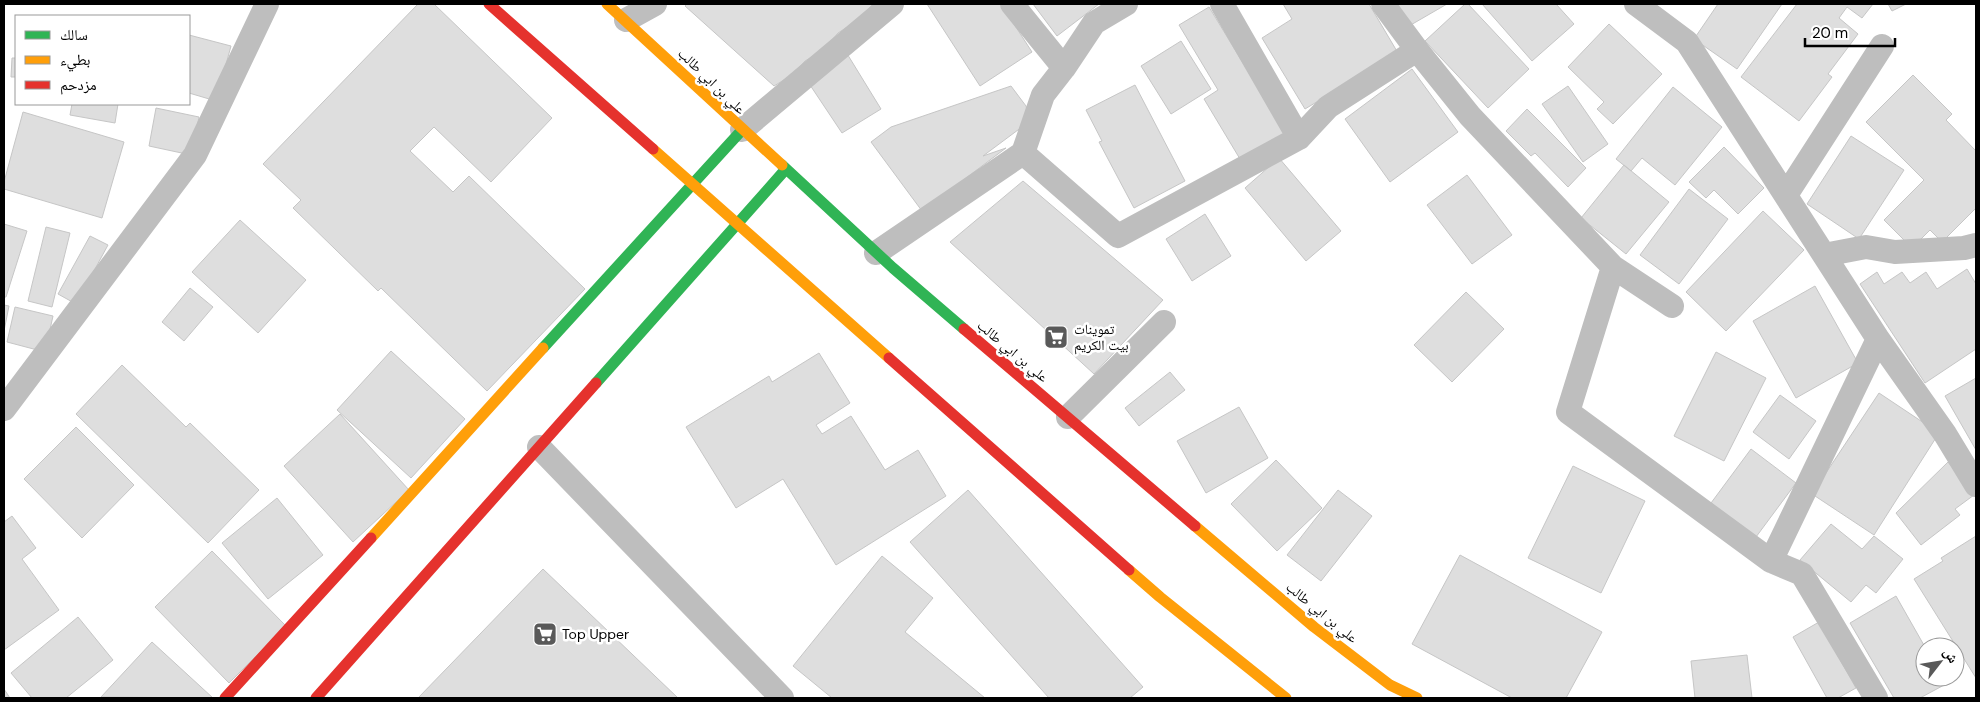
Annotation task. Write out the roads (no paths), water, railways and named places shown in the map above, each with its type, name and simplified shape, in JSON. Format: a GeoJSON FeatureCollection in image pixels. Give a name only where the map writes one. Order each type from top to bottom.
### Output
{"type":"FeatureCollection","features":[{"type":"Feature","properties":{"kind":"main road"},"geometry":{"type":"LineString","coordinates":[[489,4],[1160,596],[1286,698]]}},
{"type":"Feature","properties":{"kind":"main road","name":"علي بن ابي طالب"},"geometry":{"type":"LineString","coordinates":[[608,4],[876,253],[1314,627],[1390,685],[1417,698]]}},
{"type":"Feature","properties":{"kind":"main road"},"geometry":{"type":"LineString","coordinates":[[225,698],[742,130]]}},
{"type":"Feature","properties":{"kind":"main road"},"geometry":{"type":"LineString","coordinates":[[316,698],[785,170]]}},
{"type":"Feature","properties":{"kind":"street"},"geometry":{"type":"LineString","coordinates":[[4,409],[195,155],[267,4]]}},
{"type":"Feature","properties":{"kind":"street"},"geometry":{"type":"LineString","coordinates":[[626,20],[655,4]]}},
{"type":"Feature","properties":{"kind":"street"},"geometry":{"type":"LineString","coordinates":[[742,130],[892,4]]}},
{"type":"Feature","properties":{"kind":"street"},"geometry":{"type":"LineString","coordinates":[[1012,4],[1064,68]]}},
{"type":"Feature","properties":{"kind":"street"},"geometry":{"type":"LineString","coordinates":[[876,253],[1023,153],[1042,95],[1064,68],[1094,23],[1126,4]]}},
{"type":"Feature","properties":{"kind":"street"},"geometry":{"type":"LineString","coordinates":[[1222,4],[1299,138]]}},
{"type":"Feature","properties":{"kind":"street"},"geometry":{"type":"LineString","coordinates":[[1384,4],[1417,50],[1470,116],[1612,267],[1672,306]]}},
{"type":"Feature","properties":{"kind":"street"},"geometry":{"type":"LineString","coordinates":[[1636,4],[1687,42],[1878,339],[1946,434],[1976,485]]}},
{"type":"Feature","properties":{"kind":"street"},"geometry":{"type":"LineString","coordinates":[[1786,195],[1882,46]]}},
{"type":"Feature","properties":{"kind":"street"},"geometry":{"type":"LineString","coordinates":[[1023,153],[1118,236],[1299,138],[1328,107],[1417,50]]}},
{"type":"Feature","properties":{"kind":"street"},"geometry":{"type":"LineString","coordinates":[[1824,254],[1866,247],[1895,252],[1964,248],[1976,245]]}},
{"type":"Feature","properties":{"kind":"street"},"geometry":{"type":"LineString","coordinates":[[1612,267],[1568,412],[1771,561],[1802,574],[1876,698]]}},
{"type":"Feature","properties":{"kind":"street"},"geometry":{"type":"LineString","coordinates":[[1068,417],[1164,322]]}},
{"type":"Feature","properties":{"kind":"street"},"geometry":{"type":"LineString","coordinates":[[1771,561],[1878,339]]}},
{"type":"Feature","properties":{"kind":"street"},"geometry":{"type":"LineString","coordinates":[[539,447],[782,698]]}},
{"type":"Feature","properties":{"kind":"place","name":"تموينات بيت الكريم"},"geometry":{"type":"Point","coordinates":[1056,337]}},
{"type":"Feature","properties":{"kind":"place","name":"Top Upper"},"geometry":{"type":"Point","coordinates":[545,634]}}]}
